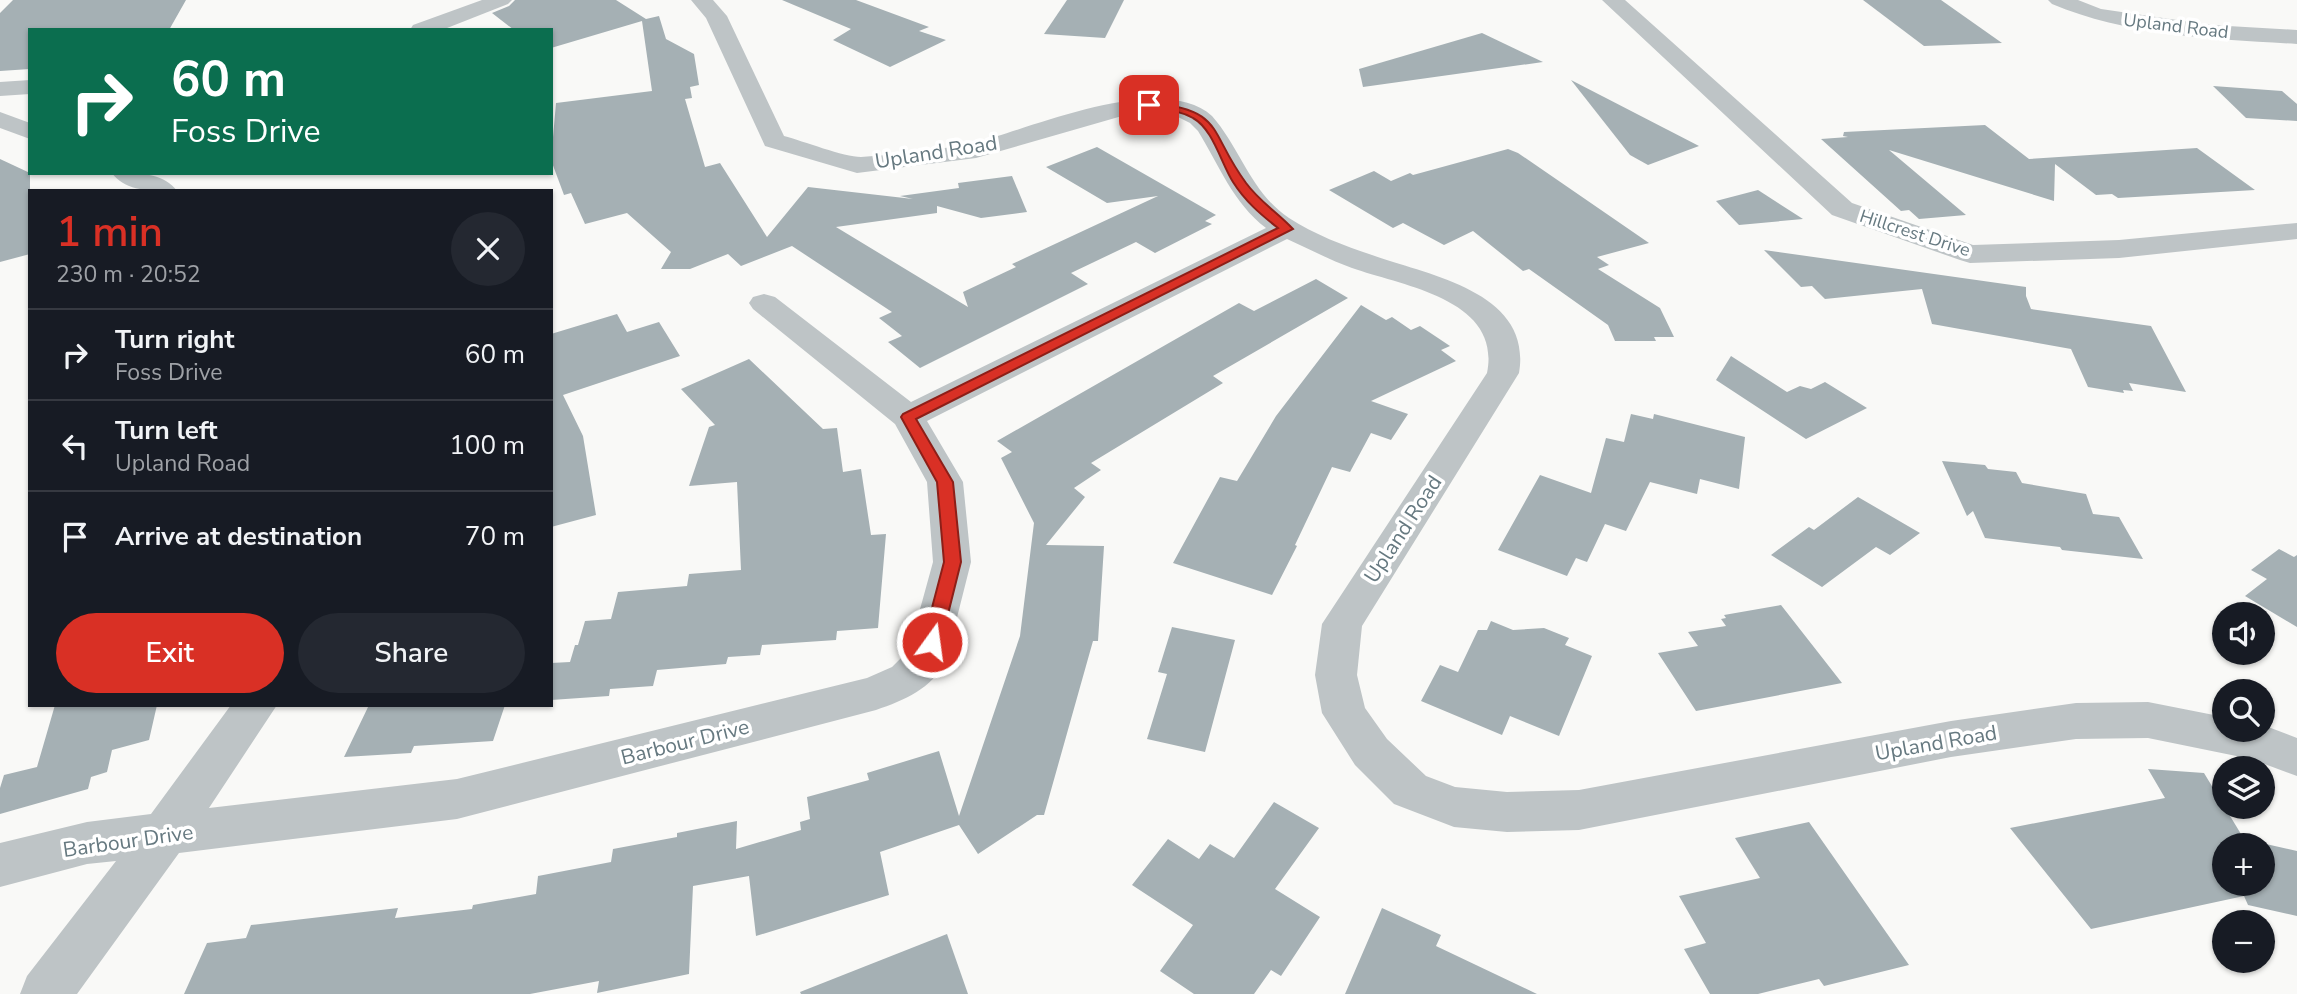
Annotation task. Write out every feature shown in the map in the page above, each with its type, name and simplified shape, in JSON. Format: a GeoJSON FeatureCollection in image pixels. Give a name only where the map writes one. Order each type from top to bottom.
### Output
{"type":"FeatureCollection","features":[{"type":"Feature","properties":{"kind":"street"},"geometry":{"type":"LineString","coordinates":[[426,28],[501,0]]}},
{"type":"Feature","properties":{"kind":"street","name":"Upland Road"},"geometry":{"type":"LineString","coordinates":[[702,0],[716,16],[774,141],[857,165],[976,150],[1128,107],[1149,105],[1177,108],[1198,116],[1209,128],[1238,181],[1256,205],[1286,229],[1360,261],[1447,288],[1482,311],[1495,328],[1506,352],[1503,373],[1342,624],[1336,675],[1344,713],[1371,752],[1410,790],[1454,807],[1507,811],[1579,810],[1951,739],[2076,721],[2148,720],[2255,741],[2297,757]]}},
{"type":"Feature","properties":{"kind":"street","name":"Hillcrest Drive"},"geometry":{"type":"LineString","coordinates":[[1613,0],[1842,209],[1970,254],[2119,248],[2297,231]]}},
{"type":"Feature","properties":{"kind":"street","name":"Upland Road"},"geometry":{"type":"LineString","coordinates":[[2059,0],[2096,15],[2211,32],[2297,37]]}},
{"type":"Feature","properties":{"kind":"street"},"geometry":{"type":"LineString","coordinates":[[2096,15],[2141,0]]}},
{"type":"Feature","properties":{"kind":"street"},"geometry":{"type":"LineString","coordinates":[[0,89],[28,87]]}},
{"type":"Feature","properties":{"kind":"street"},"geometry":{"type":"LineString","coordinates":[[128,175],[160,189]]}},
{"type":"Feature","properties":{"kind":"street"},"geometry":{"type":"LineString","coordinates":[[908,417],[1286,229]]}},
{"type":"Feature","properties":{"kind":"street","name":"Barbour Drive"},"geometry":{"type":"LineString","coordinates":[[0,865],[88,843],[457,799],[876,693],[907,679],[925,661],[952,562],[945,482],[908,417],[764,303]]}},
{"type":"Feature","properties":{"kind":"street"},"geometry":{"type":"LineString","coordinates":[[46,994],[164,835],[254,707]]}},
{"type":"Feature","properties":{"kind":"building"},"geometry":{"type":"Polygon","coordinates":[[[13,0],[186,0],[170,28],[28,28],[28,69],[0,71],[0,13],[13,0]]]}},
{"type":"Feature","properties":{"kind":"building"},"geometry":{"type":"Polygon","coordinates":[[[515,0],[616,0],[646,19],[659,16],[666,39],[694,54],[699,85],[690,87],[692,98],[685,99],[705,167],[720,163],[767,237],[808,187],[913,199],[900,196],[959,188],[958,183],[1012,176],[1027,212],[981,218],[937,206],[937,213],[836,227],[968,307],[963,292],[1016,267],[1012,264],[1158,196],[1107,203],[1046,167],[1097,147],[1216,215],[1205,221],[1212,224],[1155,253],[1136,242],[1071,273],[1088,284],[920,368],[888,342],[902,336],[879,318],[892,312],[792,246],[741,266],[728,254],[690,269],[661,269],[671,252],[627,213],[585,224],[571,193],[564,195],[553,165],[556,103],[652,91],[642,21],[553,47],[553,28],[511,28],[492,13],[509,6],[515,0]]]}},
{"type":"Feature","properties":{"kind":"building"},"geometry":{"type":"Polygon","coordinates":[[[782,0],[856,0],[929,27],[919,31],[946,40],[890,67],[833,40],[851,29],[782,0]]]}},
{"type":"Feature","properties":{"kind":"building"},"geometry":{"type":"Polygon","coordinates":[[[1067,0],[1124,0],[1105,38],[1044,34],[1067,0]]]}},
{"type":"Feature","properties":{"kind":"building"},"geometry":{"type":"Polygon","coordinates":[[[1863,0],[1941,0],[2002,43],[1924,46],[1863,0]]]}},
{"type":"Feature","properties":{"kind":"building"},"geometry":{"type":"Polygon","coordinates":[[[1482,33],[1543,62],[1363,87],[1359,69],[1482,33]]]}},
{"type":"Feature","properties":{"kind":"building"},"geometry":{"type":"Polygon","coordinates":[[[1571,80],[1699,146],[1648,165],[1630,155],[1571,80]]]}},
{"type":"Feature","properties":{"kind":"building"},"geometry":{"type":"Polygon","coordinates":[[[2213,86],[2282,91],[2297,104],[2297,121],[2246,118],[2213,86]]]}},
{"type":"Feature","properties":{"kind":"building"},"geometry":{"type":"Polygon","coordinates":[[[1985,125],[2029,159],[2197,148],[2255,190],[2118,198],[2112,194],[2096,195],[2055,164],[2054,201],[1889,150],[1966,215],[1919,219],[1909,210],[1901,211],[1821,139],[1848,137],[1843,136],[1844,132],[1985,125]]]}},
{"type":"Feature","properties":{"kind":"building"},"geometry":{"type":"Polygon","coordinates":[[[1508,149],[1518,153],[1649,243],[1597,257],[1609,265],[1598,269],[1660,308],[1674,337],[1654,337],[1656,341],[1615,341],[1608,325],[1529,269],[1523,271],[1473,231],[1444,245],[1403,223],[1393,228],[1329,190],[1374,171],[1391,181],[1410,173],[1413,175],[1508,149]]]}},
{"type":"Feature","properties":{"kind":"building"},"geometry":{"type":"Polygon","coordinates":[[[0,159],[28,172],[30,189],[28,255],[0,262],[0,159]]]}},
{"type":"Feature","properties":{"kind":"building"},"geometry":{"type":"Polygon","coordinates":[[[1758,190],[1803,219],[1739,225],[1716,201],[1758,190]]]}},
{"type":"Feature","properties":{"kind":"building"},"geometry":{"type":"Polygon","coordinates":[[[1764,250],[2026,287],[2031,309],[2151,326],[2186,392],[2129,383],[2133,391],[2123,390],[2124,393],[2088,387],[2071,349],[1932,324],[1922,289],[1825,299],[1812,286],[1801,287],[1764,250]]]}},
{"type":"Feature","properties":{"kind":"building"},"geometry":{"type":"Polygon","coordinates":[[[1316,279],[1348,298],[1213,376],[1223,383],[1091,463],[1101,470],[1074,488],[1085,497],[1046,545],[1104,546],[1098,641],[1093,641],[1044,815],[1037,815],[978,854],[959,825],[880,852],[889,895],[756,936],[749,876],[693,886],[689,974],[597,993],[599,981],[530,994],[184,994],[207,943],[246,938],[251,925],[398,908],[395,918],[472,909],[473,905],[536,894],[538,876],[611,862],[613,849],[677,837],[677,833],[737,821],[736,849],[801,830],[800,822],[810,819],[807,797],[869,780],[867,773],[939,751],[959,816],[1020,636],[1034,523],[1001,458],[1012,452],[997,441],[1239,303],[1254,311],[1316,279]]]}},
{"type":"Feature","properties":{"kind":"building"},"geometry":{"type":"Polygon","coordinates":[[[1361,305],[1386,320],[1392,317],[1411,330],[1420,326],[1450,346],[1441,350],[1456,361],[1371,401],[1408,414],[1391,440],[1371,433],[1350,472],[1332,467],[1272,595],[1173,563],[1220,477],[1237,481],[1276,416],[1361,305]]]}},
{"type":"Feature","properties":{"kind":"building"},"geometry":{"type":"Polygon","coordinates":[[[617,314],[627,332],[659,322],[680,356],[563,395],[583,436],[596,515],[553,526],[553,333],[617,314]]]}},
{"type":"Feature","properties":{"kind":"building"},"geometry":{"type":"Polygon","coordinates":[[[1731,356],[1787,392],[1800,386],[1811,389],[1825,382],[1867,408],[1806,439],[1716,380],[1731,356]]]}},
{"type":"Feature","properties":{"kind":"building"},"geometry":{"type":"Polygon","coordinates":[[[749,359],[823,429],[837,428],[843,472],[861,469],[871,535],[886,534],[878,628],[837,631],[836,640],[762,645],[760,655],[728,657],[726,664],[657,670],[653,686],[610,689],[609,696],[553,700],[553,663],[570,662],[585,621],[611,619],[618,592],[687,586],[689,574],[741,570],[737,482],[689,486],[709,427],[715,425],[681,389],[749,359]]]}},
{"type":"Feature","properties":{"kind":"building"},"geometry":{"type":"Polygon","coordinates":[[[1631,414],[1653,419],[1654,414],[1745,437],[1739,489],[1700,479],[1697,494],[1650,482],[1626,531],[1605,524],[1587,562],[1576,558],[1567,576],[1498,550],[1540,475],[1591,493],[1606,438],[1624,442],[1631,414]]]}},
{"type":"Feature","properties":{"kind":"building"},"geometry":{"type":"Polygon","coordinates":[[[1942,461],[1985,465],[1988,469],[2016,472],[2022,483],[2086,494],[2093,514],[2119,517],[2143,559],[1985,538],[1973,511],[1967,516],[1942,461]]]}},
{"type":"Feature","properties":{"kind":"building"},"geometry":{"type":"Polygon","coordinates":[[[1858,497],[1920,533],[1890,555],[1876,547],[1822,587],[1771,555],[1809,527],[1814,530],[1858,497]]]}},
{"type":"Feature","properties":{"kind":"building"},"geometry":{"type":"Polygon","coordinates":[[[2279,549],[2294,557],[2297,555],[2297,627],[2275,614],[2275,602],[2255,602],[2245,596],[2267,579],[2251,570],[2279,549]]]}},
{"type":"Feature","properties":{"kind":"building"},"geometry":{"type":"Polygon","coordinates":[[[1781,605],[1842,683],[1696,711],[1658,653],[1698,646],[1688,632],[1726,626],[1721,619],[1726,618],[1724,615],[1781,605]]]}},
{"type":"Feature","properties":{"kind":"building"},"geometry":{"type":"Polygon","coordinates":[[[1491,621],[1513,630],[1544,628],[1569,638],[1565,645],[1592,656],[1559,736],[1510,716],[1502,735],[1421,701],[1440,665],[1458,672],[1478,630],[1487,630],[1491,621]]]}},
{"type":"Feature","properties":{"kind":"building"},"geometry":{"type":"Polygon","coordinates":[[[1172,627],[1235,640],[1205,752],[1147,739],[1167,674],[1158,672],[1172,627]]]}},
{"type":"Feature","properties":{"kind":"building"},"geometry":{"type":"Polygon","coordinates":[[[54,707],[157,707],[149,740],[112,750],[107,772],[91,777],[88,789],[0,814],[0,788],[4,775],[37,767],[54,707]]]}},
{"type":"Feature","properties":{"kind":"building"},"geometry":{"type":"Polygon","coordinates":[[[368,707],[504,707],[493,741],[414,746],[411,753],[344,757],[368,707]]]}},
{"type":"Feature","properties":{"kind":"building"},"geometry":{"type":"Polygon","coordinates":[[[2148,769],[2204,773],[2212,786],[2212,819],[2232,819],[2240,833],[2212,833],[2212,896],[2244,896],[2091,929],[2010,828],[2165,798],[2148,769]]]}},
{"type":"Feature","properties":{"kind":"building"},"geometry":{"type":"Polygon","coordinates":[[[1274,802],[1319,828],[1275,889],[1320,917],[1281,976],[1271,970],[1254,994],[1194,994],[1160,971],[1193,925],[1132,885],[1168,839],[1199,859],[1210,844],[1234,858],[1274,802]]]}},
{"type":"Feature","properties":{"kind":"building"},"geometry":{"type":"Polygon","coordinates":[[[1809,822],[1909,965],[1824,986],[1819,979],[1758,994],[1710,994],[1684,949],[1706,943],[1679,896],[1760,878],[1735,838],[1809,822]]]}},
{"type":"Feature","properties":{"kind":"building"},"geometry":{"type":"Polygon","coordinates":[[[2275,846],[2297,851],[2297,916],[2248,905],[2244,896],[2275,896],[2275,846]]]}},
{"type":"Feature","properties":{"kind":"building"},"geometry":{"type":"Polygon","coordinates":[[[1382,908],[1441,935],[1436,946],[1537,994],[1345,994],[1382,908]]]}},
{"type":"Feature","properties":{"kind":"building"},"geometry":{"type":"Polygon","coordinates":[[[947,934],[968,994],[800,992],[947,934]]]}},
{"type":"Feature","properties":{"kind":"route"},"geometry":{"type":"LineString","coordinates":[[932,642],[952,562],[945,482],[908,417],[1286,229],[1256,205],[1238,181],[1209,128],[1198,116],[1177,108],[1149,105]]}}]}
